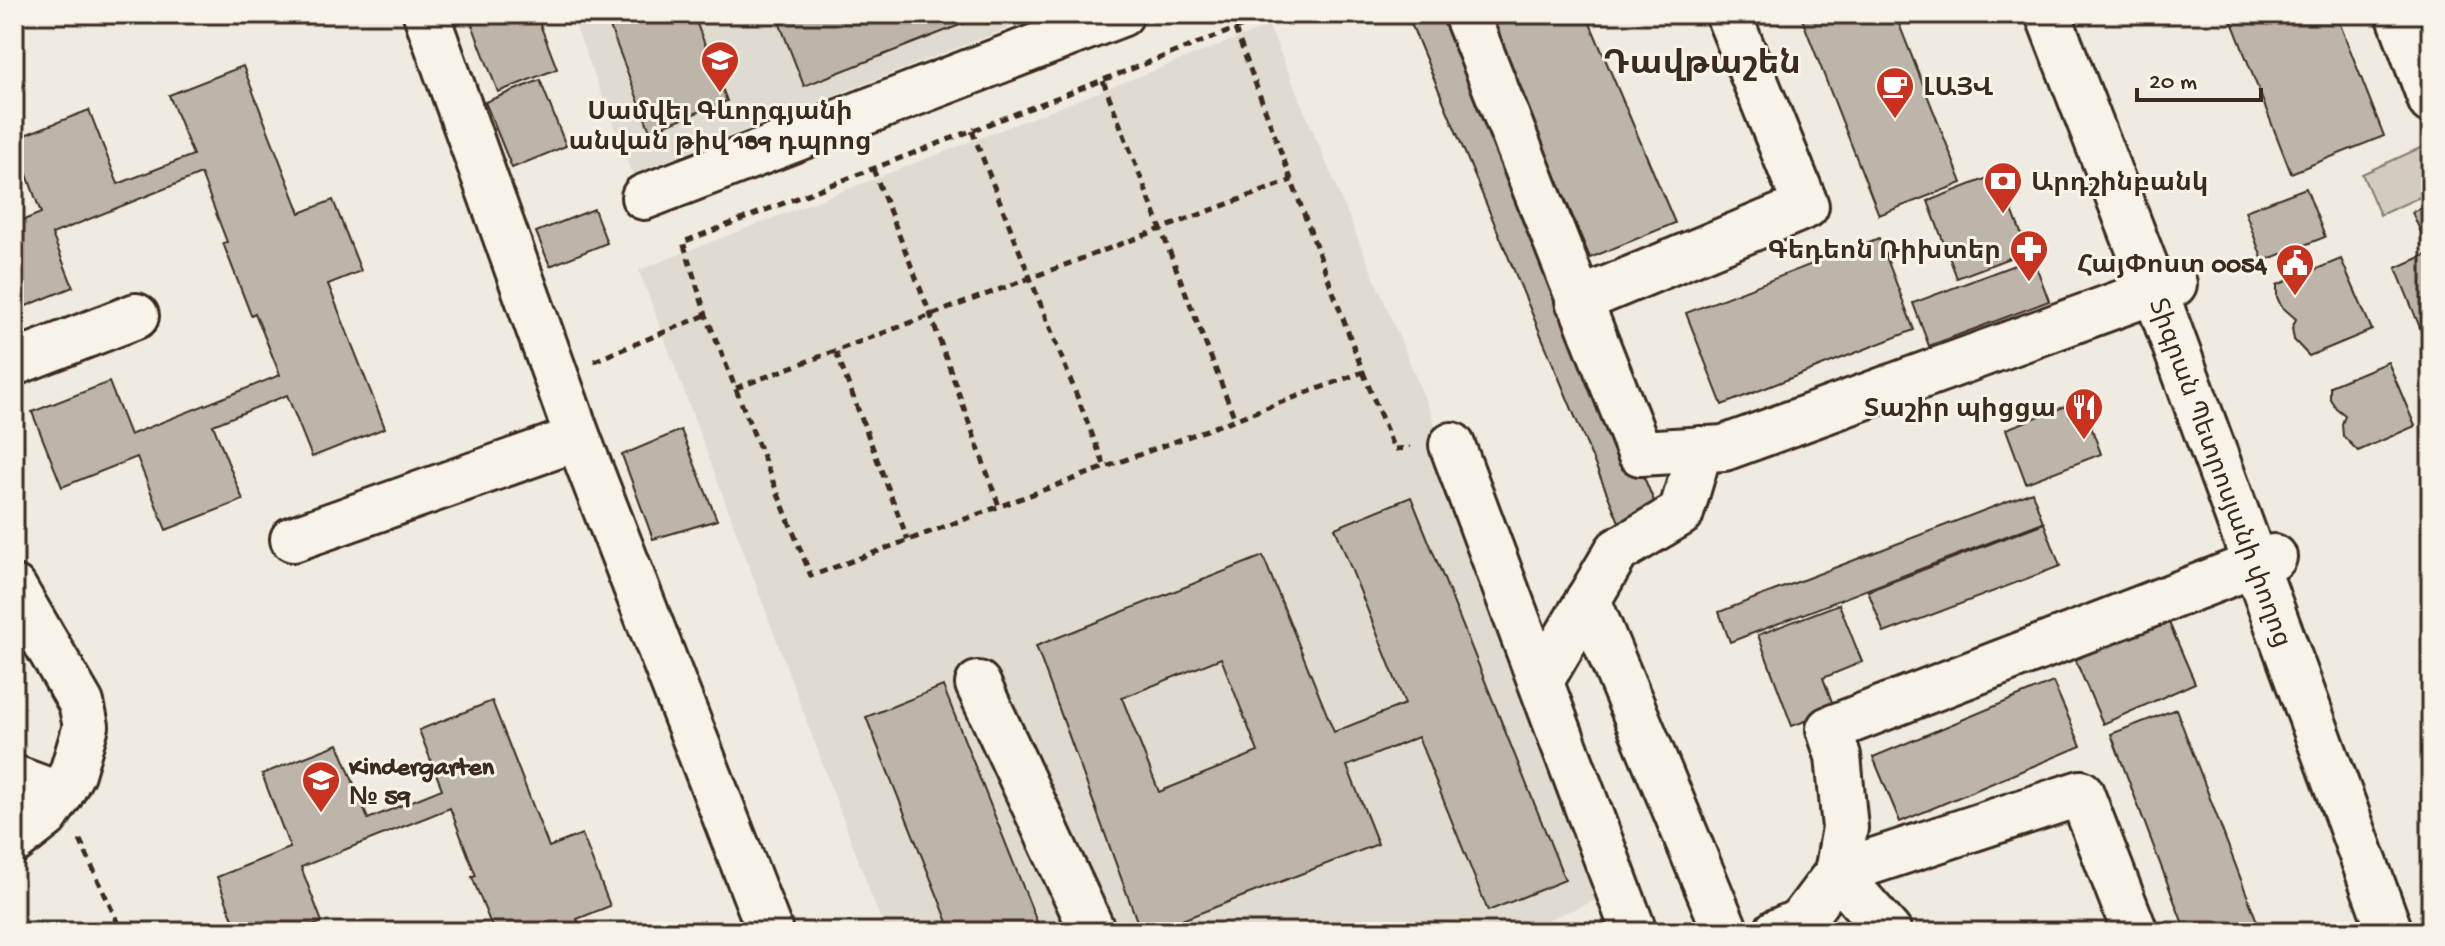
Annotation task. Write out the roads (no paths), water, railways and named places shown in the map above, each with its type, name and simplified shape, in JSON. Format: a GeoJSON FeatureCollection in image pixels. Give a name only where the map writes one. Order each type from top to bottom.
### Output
{"type":"FeatureCollection","features":[{"type":"Feature","properties":{"kind":"main road"},"geometry":{"type":"LineString","coordinates":[[426,14],[578,438],[770,932]]}},
{"type":"Feature","properties":{"kind":"main road"},"geometry":{"type":"LineString","coordinates":[[644,197],[1121,14]]}},
{"type":"Feature","properties":{"kind":"main road"},"geometry":{"type":"LineString","coordinates":[[1466,14],[1640,453],[1724,448],[2164,288]]}},
{"type":"Feature","properties":{"kind":"main road"},"geometry":{"type":"LineString","coordinates":[[1578,301],[1806,206],[1728,14]]}},
{"type":"Feature","properties":{"kind":"main road","name":"Տիգրան Պետրոսյանի փողոց"},"geometry":{"type":"LineString","coordinates":[[2048,14],[2164,288]]}},
{"type":"Feature","properties":{"kind":"main road","name":"Տիգրան Պետրոսյանի փողոց"},"geometry":{"type":"LineString","coordinates":[[2072,14],[2164,288],[2264,560],[2408,932]]}},
{"type":"Feature","properties":{"kind":"main road"},"geometry":{"type":"LineString","coordinates":[[2399,14],[2431,101]]}},
{"type":"Feature","properties":{"kind":"main road"},"geometry":{"type":"LineString","coordinates":[[14,363],[136,316]]}},
{"type":"Feature","properties":{"kind":"main road"},"geometry":{"type":"LineString","coordinates":[[293,539],[578,438]]}},
{"type":"Feature","properties":{"kind":"main road"},"geometry":{"type":"LineString","coordinates":[[1452,445],[1634,932]]}},
{"type":"Feature","properties":{"kind":"main road"},"geometry":{"type":"LineString","coordinates":[[1541,681],[1617,551],[1681,513],[1700,449]]}},
{"type":"Feature","properties":{"kind":"main road"},"geometry":{"type":"LineString","coordinates":[[1776,932],[1801,921],[1837,873],[1845,828],[1838,756],[1829,729],[2264,560]]}},
{"type":"Feature","properties":{"kind":"main road","name":"Տիգրան Պետրոսյանի փողոց"},"geometry":{"type":"LineString","coordinates":[[2264,560],[2390,932]]}},
{"type":"Feature","properties":{"kind":"main road"},"geometry":{"type":"LineString","coordinates":[[14,588],[81,703],[86,726],[72,773],[60,795],[46,816],[14,841]]}},
{"type":"Feature","properties":{"kind":"main road"},"geometry":{"type":"LineString","coordinates":[[1588,600],[1726,932]]}},
{"type":"Feature","properties":{"kind":"main road"},"geometry":{"type":"LineString","coordinates":[[978,684],[1093,932]]}},
{"type":"Feature","properties":{"kind":"main road"},"geometry":{"type":"LineString","coordinates":[[14,778],[60,795]]}},
{"type":"Feature","properties":{"kind":"main road"},"geometry":{"type":"LineString","coordinates":[[1837,873],[2081,793],[2135,932]]}},
{"type":"Feature","properties":{"kind":"main road"},"geometry":{"type":"LineString","coordinates":[[1837,873],[1888,932]]}},
{"type":"Feature","properties":{"kind":"place","name":"Սամվել Գևորգյանի անվան թիվ 189 դպրոց"},"geometry":{"type":"Point","coordinates":[720,94]}},
{"type":"Feature","properties":{"kind":"place","name":"ԼԱՅՎ"},"geometry":{"type":"Point","coordinates":[1895,120]}},
{"type":"Feature","properties":{"kind":"place","name":"Արդշինբանկ"},"geometry":{"type":"Point","coordinates":[2003,215]}},
{"type":"Feature","properties":{"kind":"place","name":"Գեդեոն Ռիխտեր"},"geometry":{"type":"Point","coordinates":[2029,283]}},
{"type":"Feature","properties":{"kind":"place","name":"ՀայՓոստ 0054"},"geometry":{"type":"Point","coordinates":[2295,297]}},
{"type":"Feature","properties":{"kind":"place","name":"Տաշիր պիցցա"},"geometry":{"type":"Point","coordinates":[2084,441]}},
{"type":"Feature","properties":{"kind":"place","name":"Kindergarten № 59"},"geometry":{"type":"Point","coordinates":[321,814]}},
{"type":"Feature","properties":{"kind":"district","name":"Դավթաշեն"},"geometry":{"type":"Point","coordinates":[1702,61]}}]}
